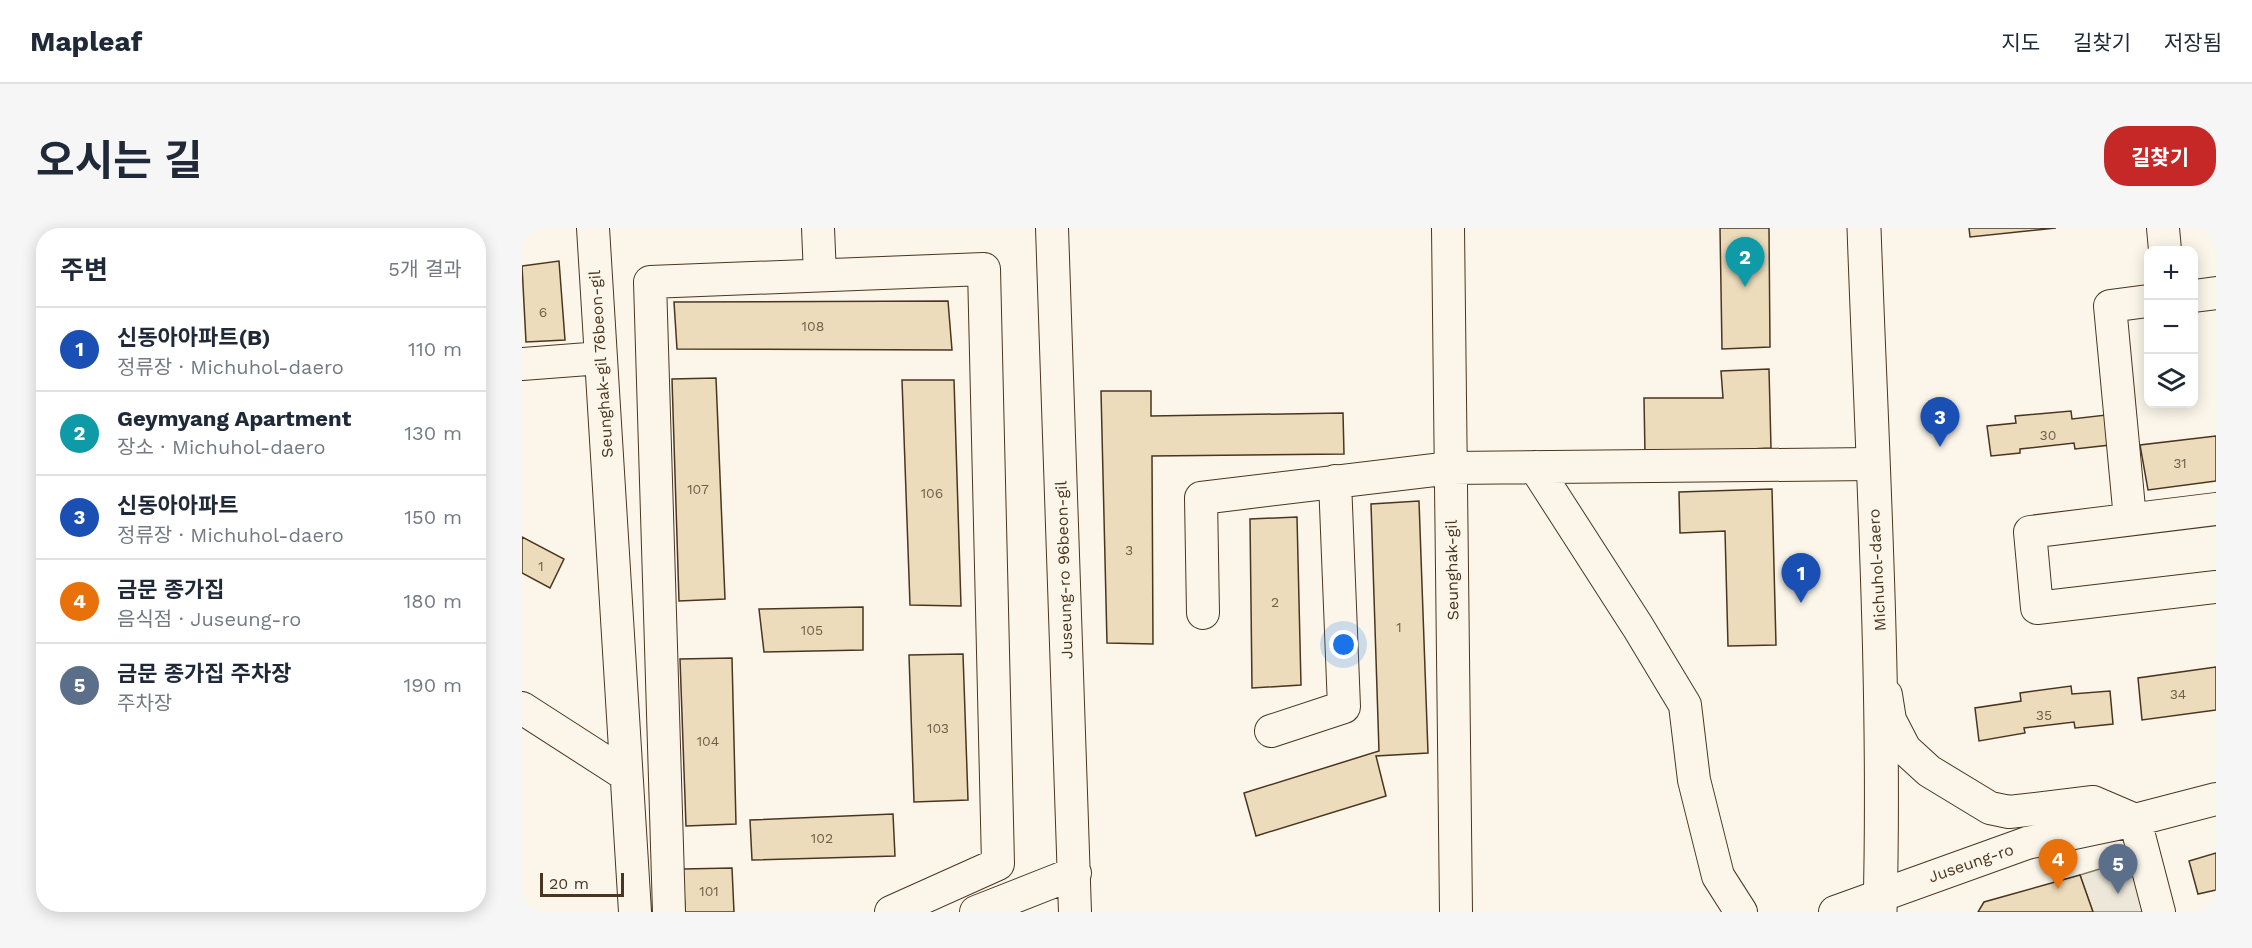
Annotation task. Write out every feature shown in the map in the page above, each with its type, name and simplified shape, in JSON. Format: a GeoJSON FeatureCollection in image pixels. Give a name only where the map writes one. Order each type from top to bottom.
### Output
{"type":"FeatureCollection","features":[{"type":"Feature","properties":{"kind":"main road","name":"Michuhol-daero"},"geometry":{"type":"LineString","coordinates":[[1864,228],[1881,657],[1880,903]]}},
{"type":"Feature","properties":{"kind":"street","name":"Seunghak-gil 76beon-gil"},"geometry":{"type":"LineString","coordinates":[[593,228],[635,912]]}},
{"type":"Feature","properties":{"kind":"street"},"geometry":{"type":"LineString","coordinates":[[818,228],[820,275]]}},
{"type":"Feature","properties":{"kind":"street","name":"Juseung-ro 96beon-gil"},"geometry":{"type":"LineString","coordinates":[[1052,228],[1075,912]]}},
{"type":"Feature","properties":{"kind":"street","name":"Seunghak-gil"},"geometry":{"type":"LineString","coordinates":[[1448,228],[1456,912]]}},
{"type":"Feature","properties":{"kind":"street"},"geometry":{"type":"LineString","coordinates":[[2163,228],[2165,246]]}},
{"type":"Feature","properties":{"kind":"street"},"geometry":{"type":"LineString","coordinates":[[669,912],[650,282],[984,269],[998,864],[891,912]]}},
{"type":"Feature","properties":{"kind":"street"},"geometry":{"type":"LineString","coordinates":[[2198,295],[2216,293]]}},
{"type":"Feature","properties":{"kind":"street"},"geometry":{"type":"LineString","coordinates":[[2130,519],[2110,306],[2144,302]]}},
{"type":"Feature","properties":{"kind":"street"},"geometry":{"type":"LineString","coordinates":[[522,363],[601,358]]}},
{"type":"Feature","properties":{"kind":"street"},"geometry":{"type":"LineString","coordinates":[[1203,613],[1201,498],[1451,468],[1872,464]]}},
{"type":"Feature","properties":{"kind":"street"},"geometry":{"type":"LineString","coordinates":[[1535,466],[1685,705],[1694,780],[1718,876],[1741,912]]}},
{"type":"Feature","properties":{"kind":"street"},"geometry":{"type":"LineString","coordinates":[[1271,731],[1344,706],[1335,481]]}},
{"type":"Feature","properties":{"kind":"street"},"geometry":{"type":"LineString","coordinates":[[2216,509],[2030,532],[2037,608],[2216,587]]}},
{"type":"Feature","properties":{"kind":"street"},"geometry":{"type":"LineString","coordinates":[[1881,657],[1890,720],[1905,749],[1938,777],[1990,808],[2009,812],[2093,802],[2135,820],[2159,912]]}},
{"type":"Feature","properties":{"kind":"street"},"geometry":{"type":"LineString","coordinates":[[522,708],[626,775]]}},
{"type":"Feature","properties":{"kind":"street","name":"Juseung-ro"},"geometry":{"type":"LineString","coordinates":[[1835,912],[1880,903],[2027,843],[2135,820],[2216,799]]}},
{"type":"Feature","properties":{"kind":"street"},"geometry":{"type":"LineString","coordinates":[[976,912],[1075,873]]}},
{"type":"Feature","properties":{"kind":"shaded area"},"geometry":{"type":"Polygon","coordinates":[[[2139,857],[2156,912],[2093,912],[2080,875],[2139,857]]]}},
{"type":"Feature","properties":{"kind":"building"},"geometry":{"type":"Polygon","coordinates":[[[1720,228],[1769,228],[1770,347],[1722,349],[1720,228]]]}},
{"type":"Feature","properties":{"kind":"building"},"geometry":{"type":"Polygon","coordinates":[[[1969,228],[2056,228],[1970,237],[1969,228]]]}},
{"type":"Feature","properties":{"kind":"building"},"geometry":{"type":"Polygon","coordinates":[[[559,261],[565,340],[526,342],[522,266],[559,261]]]}},
{"type":"Feature","properties":{"kind":"building"},"geometry":{"type":"Polygon","coordinates":[[[948,301],[952,350],[677,349],[674,302],[948,301]]]}},
{"type":"Feature","properties":{"kind":"building"},"geometry":{"type":"Polygon","coordinates":[[[1769,369],[1771,448],[1645,454],[1644,398],[1723,398],[1721,371],[1769,369]]]}},
{"type":"Feature","properties":{"kind":"building"},"geometry":{"type":"Polygon","coordinates":[[[716,378],[725,599],[679,601],[672,379],[716,378]]]}},
{"type":"Feature","properties":{"kind":"building"},"geometry":{"type":"Polygon","coordinates":[[[902,380],[954,380],[961,606],[910,605],[902,380]]]}},
{"type":"Feature","properties":{"kind":"building"},"geometry":{"type":"Polygon","coordinates":[[[1101,391],[1151,391],[1151,416],[1343,413],[1344,454],[1152,456],[1153,644],[1107,643],[1101,391]]]}},
{"type":"Feature","properties":{"kind":"building"},"geometry":{"type":"Polygon","coordinates":[[[2071,411],[2072,419],[2106,415],[2110,445],[2075,449],[2074,443],[2020,449],[2020,453],[1991,456],[1987,426],[2016,423],[2015,416],[2071,411]]]}},
{"type":"Feature","properties":{"kind":"building"},"geometry":{"type":"Polygon","coordinates":[[[2216,436],[2216,481],[2148,490],[2140,445],[2216,436]]]}},
{"type":"Feature","properties":{"kind":"building"},"geometry":{"type":"Polygon","coordinates":[[[1772,489],[1776,645],[1728,646],[1725,531],[1680,533],[1679,492],[1772,489]]]}},
{"type":"Feature","properties":{"kind":"building"},"geometry":{"type":"Polygon","coordinates":[[[1419,501],[1428,753],[1376,756],[1386,796],[1256,836],[1244,793],[1379,751],[1371,504],[1419,501]]]}},
{"type":"Feature","properties":{"kind":"building"},"geometry":{"type":"Polygon","coordinates":[[[1297,517],[1301,685],[1252,688],[1250,519],[1297,517]]]}},
{"type":"Feature","properties":{"kind":"building"},"geometry":{"type":"Polygon","coordinates":[[[522,537],[564,559],[550,588],[522,573],[522,537]]]}},
{"type":"Feature","properties":{"kind":"building"},"geometry":{"type":"Polygon","coordinates":[[[863,607],[863,650],[764,652],[759,609],[863,607]]]}},
{"type":"Feature","properties":{"kind":"building"},"geometry":{"type":"Polygon","coordinates":[[[963,654],[968,800],[914,802],[909,655],[963,654]]]}},
{"type":"Feature","properties":{"kind":"building"},"geometry":{"type":"Polygon","coordinates":[[[732,658],[736,824],[686,826],[680,659],[732,658]]]}},
{"type":"Feature","properties":{"kind":"building"},"geometry":{"type":"Polygon","coordinates":[[[2216,667],[2216,710],[2142,720],[2138,678],[2216,667]]]}},
{"type":"Feature","properties":{"kind":"building"},"geometry":{"type":"Polygon","coordinates":[[[2071,686],[2072,694],[2110,691],[2113,724],[2075,728],[2074,722],[2024,728],[2025,733],[1979,741],[1975,708],[2021,701],[2020,693],[2071,686]]]}},
{"type":"Feature","properties":{"kind":"building"},"geometry":{"type":"Polygon","coordinates":[[[893,814],[895,856],[752,860],[750,820],[893,814]]]}},
{"type":"Feature","properties":{"kind":"building"},"geometry":{"type":"Polygon","coordinates":[[[2216,853],[2216,890],[2198,894],[2189,861],[2216,853]]]}},
{"type":"Feature","properties":{"kind":"building"},"geometry":{"type":"Polygon","coordinates":[[[732,868],[734,912],[685,912],[683,869],[732,868]]]}},
{"type":"Feature","properties":{"kind":"building"},"geometry":{"type":"Polygon","coordinates":[[[2080,875],[2093,912],[1978,912],[1984,902],[2080,875]]]}},
{"type":"Feature","properties":{"kind":"place","name":"Geymyang Apartment"},"geometry":{"type":"Point","coordinates":[1745,287]}},
{"type":"Feature","properties":{"kind":"place","name":"신동아아파트"},"geometry":{"type":"Point","coordinates":[1940,447]}},
{"type":"Feature","properties":{"kind":"place","name":"신동아아파트(B)"},"geometry":{"type":"Point","coordinates":[1801,603]}},
{"type":"Feature","properties":{"kind":"place","name":"금문 종가집"},"geometry":{"type":"Point","coordinates":[2058,889]}},
{"type":"Feature","properties":{"kind":"place","name":"금문 종가집 주차장"},"geometry":{"type":"Point","coordinates":[2118,894]}}]}
